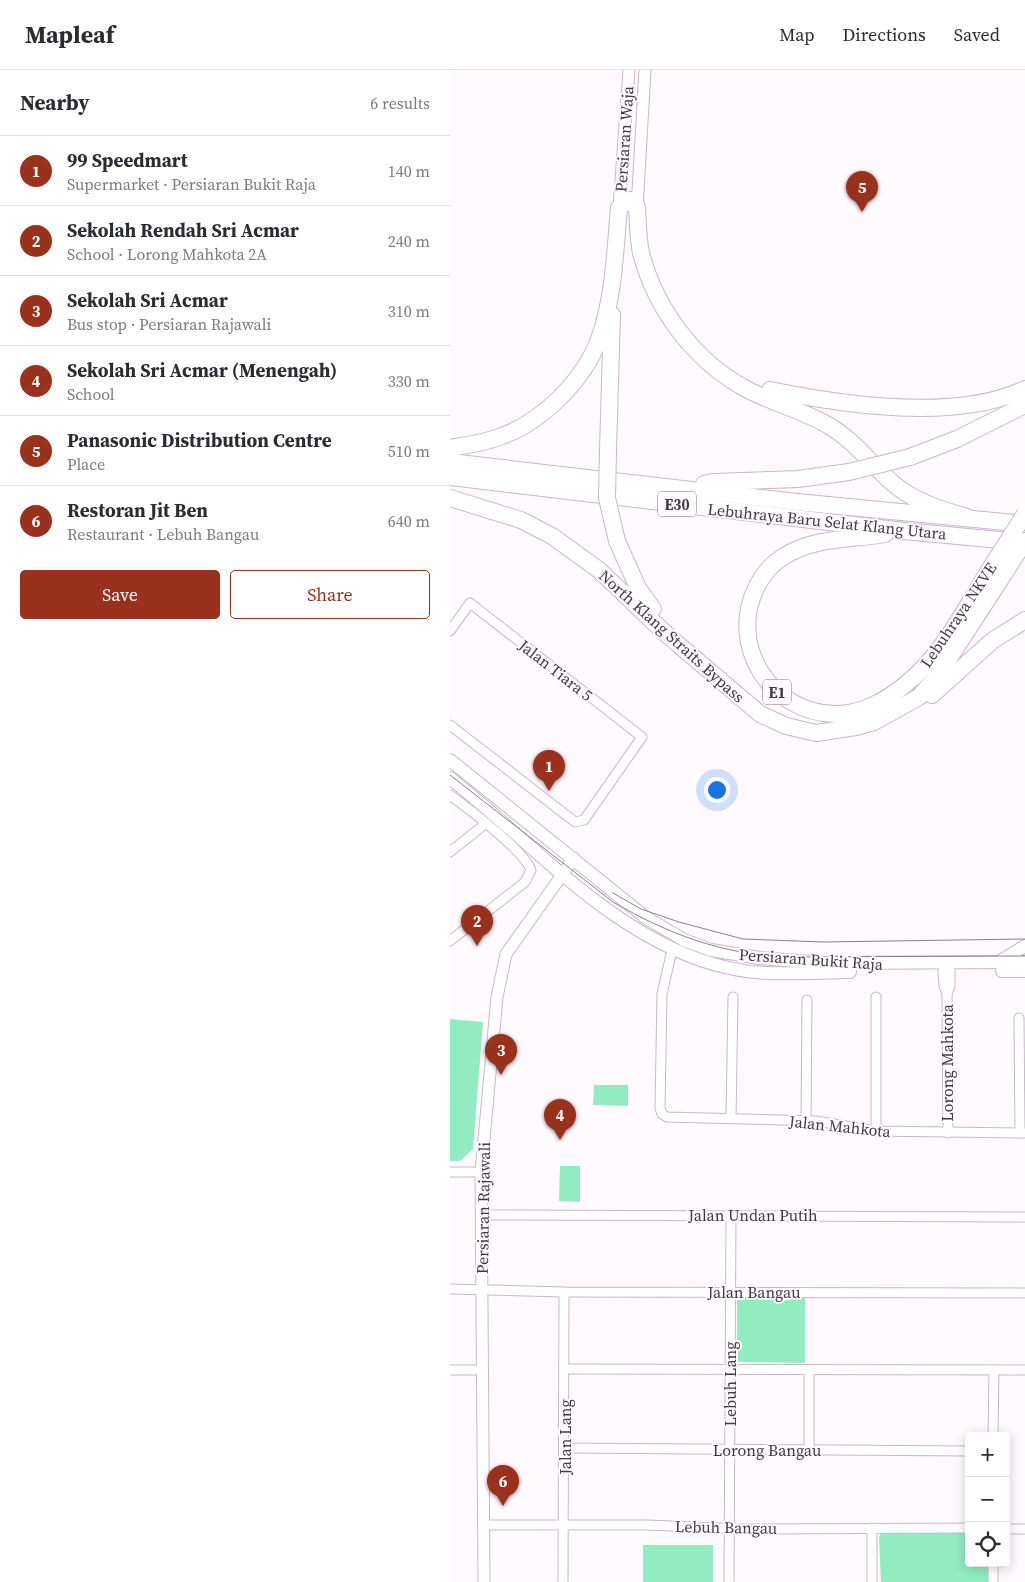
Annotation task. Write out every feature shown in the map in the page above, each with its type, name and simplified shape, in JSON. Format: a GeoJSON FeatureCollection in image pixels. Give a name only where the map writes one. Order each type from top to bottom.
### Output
{"type":"FeatureCollection","features":[{"type":"Feature","properties":{"kind":"highway"},"geometry":{"type":"LineString","coordinates":[[450,448],[478,444],[503,436],[550,407],[565,392],[590,360],[599,338],[611,278],[619,208],[629,200],[636,204],[641,252],[658,298],[682,336],[728,378],[742,387],[802,412],[832,427],[858,447],[895,486],[911,496],[967,518]]}},
{"type":"Feature","properties":{"kind":"highway"},"geometry":{"type":"LineString","coordinates":[[611,278],[612,317],[607,498],[617,541],[638,588],[687,652]]}},
{"type":"Feature","properties":{"kind":"highway"},"geometry":{"type":"LineString","coordinates":[[728,378],[792,395],[878,405],[942,409],[976,405],[1011,396],[1025,389]]}},
{"type":"Feature","properties":{"kind":"highway"},"geometry":{"type":"LineString","coordinates":[[688,489],[713,482],[798,480],[850,472],[910,457],[957,439],[1025,405]]}},
{"type":"Feature","properties":{"kind":"highway","name":"Lebuhraya Baru Selat Klang Utara"},"geometry":{"type":"LineString","coordinates":[[450,462],[1025,524]]}},
{"type":"Feature","properties":{"kind":"highway","name":"Lebuhraya Baru Selat Klang Utara"},"geometry":{"type":"LineString","coordinates":[[450,477],[904,531],[1025,542]]}},
{"type":"Feature","properties":{"kind":"highway","name":"North Klang Straits Bypass"},"geometry":{"type":"LineString","coordinates":[[450,498],[521,520],[552,536],[599,570],[687,652],[760,714],[786,726],[816,733],[856,728],[874,722],[919,697],[939,674],[995,574],[1025,542]]}},
{"type":"Feature","properties":{"kind":"highway","name":"Lebuhraya NKVE"},"geometry":{"type":"LineString","coordinates":[[904,531],[820,542],[793,550],[770,568],[753,594],[746,621],[750,652],[756,666],[776,691],[802,707],[815,712],[836,714],[854,712],[884,700],[916,676],[935,654],[995,574],[1025,514]]}},
{"type":"Feature","properties":{"kind":"highway"},"geometry":{"type":"LineString","coordinates":[[816,733],[838,736],[865,732],[906,715],[992,642],[1025,620]]}},
{"type":"Feature","properties":{"kind":"main road","name":"Persiaran Bukit Raja"},"geometry":{"type":"LineString","coordinates":[[450,760],[645,917],[684,940],[711,950],[759,958],[825,963],[1025,962]]}},
{"type":"Feature","properties":{"kind":"main road","name":"Persiaran Bukit Raja"},"geometry":{"type":"LineString","coordinates":[[450,778],[562,873],[610,910],[672,950],[701,962],[731,969],[772,972],[1025,971]]}},
{"type":"Feature","properties":{"kind":"main road"},"geometry":{"type":"LineString","coordinates":[[997,963],[1025,946]]}},
{"type":"Feature","properties":{"kind":"street","name":"Persiaran Waja"},"geometry":{"type":"LineString","coordinates":[[619,208],[629,70]]}},
{"type":"Feature","properties":{"kind":"street","name":"Persiaran Waja"},"geometry":{"type":"LineString","coordinates":[[637,208],[645,70]]}},
{"type":"Feature","properties":{"kind":"street","name":"Jalan Tiara 5"},"geometry":{"type":"LineString","coordinates":[[450,631],[470,603],[642,737],[584,820],[575,822],[450,725]]}},
{"type":"Feature","properties":{"kind":"street"},"geometry":{"type":"LineString","coordinates":[[450,795],[514,848],[531,870],[525,882],[450,941]]}},
{"type":"Feature","properties":{"kind":"street"},"geometry":{"type":"LineString","coordinates":[[450,852],[485,824]]}},
{"type":"Feature","properties":{"kind":"street","name":"Persiaran Rajawali"},"geometry":{"type":"LineString","coordinates":[[483,1581],[481,1172],[497,997],[506,954],[574,858]]}},
{"type":"Feature","properties":{"kind":"street","name":"Jalan Mahkota"},"geometry":{"type":"LineString","coordinates":[[672,950],[662,994],[660,1108],[662,1114],[667,1117],[806,1121],[876,1131],[1022,1133]]}},
{"type":"Feature","properties":{"kind":"street","name":"Lorong Mahkota"},"geometry":{"type":"LineString","coordinates":[[946,970],[950,986],[947,994],[948,1133]]}},
{"type":"Feature","properties":{"kind":"street"},"geometry":{"type":"LineString","coordinates":[[730,1118],[733,997]]}},
{"type":"Feature","properties":{"kind":"street"},"geometry":{"type":"LineString","coordinates":[[876,997],[876,1131]]}},
{"type":"Feature","properties":{"kind":"street"},"geometry":{"type":"LineString","coordinates":[[806,1121],[807,1000]]}},
{"type":"Feature","properties":{"kind":"street"},"geometry":{"type":"LineString","coordinates":[[1019,1018],[1022,1133]]}},
{"type":"Feature","properties":{"kind":"street"},"geometry":{"type":"LineString","coordinates":[[450,1172],[481,1172]]}},
{"type":"Feature","properties":{"kind":"street","name":"Jalan Undan Putih"},"geometry":{"type":"LineString","coordinates":[[482,1215],[1025,1216]]}},
{"type":"Feature","properties":{"kind":"street","name":"Lebuh Lang"},"geometry":{"type":"LineString","coordinates":[[728,1582],[730,1528],[731,1215]]}},
{"type":"Feature","properties":{"kind":"street","name":"Jalan Bangau"},"geometry":{"type":"LineString","coordinates":[[450,1289],[564,1292],[1025,1293]]}},
{"type":"Feature","properties":{"kind":"street","name":"Jalan Lang"},"geometry":{"type":"LineString","coordinates":[[563,1582],[565,1525],[564,1292]]}},
{"type":"Feature","properties":{"kind":"street"},"geometry":{"type":"LineString","coordinates":[[565,1369],[1025,1370]]}},
{"type":"Feature","properties":{"kind":"street"},"geometry":{"type":"LineString","coordinates":[[450,1370],[482,1370]]}},
{"type":"Feature","properties":{"kind":"street"},"geometry":{"type":"LineString","coordinates":[[808,1370],[809,1450]]}},
{"type":"Feature","properties":{"kind":"street"},"geometry":{"type":"LineString","coordinates":[[993,1432],[994,1370]]}},
{"type":"Feature","properties":{"kind":"street","name":"Lorong Bangau"},"geometry":{"type":"LineString","coordinates":[[565,1448],[965,1451]]}},
{"type":"Feature","properties":{"kind":"street","name":"Lebuh Bangau"},"geometry":{"type":"LineString","coordinates":[[484,1524],[730,1528],[965,1528]]}},
{"type":"Feature","properties":{"kind":"street"},"geometry":{"type":"LineString","coordinates":[[872,1528],[872,1582]]}},
{"type":"Feature","properties":{"kind":"street"},"geometry":{"type":"LineString","coordinates":[[1010,1529],[1025,1529]]}},
{"type":"Feature","properties":{"kind":"street"},"geometry":{"type":"LineString","coordinates":[[993,1567],[993,1582]]}},
{"type":"Feature","properties":{"kind":"green space"},"geometry":{"type":"Polygon","coordinates":[[[450,1019],[483,1022],[473,1149],[460,1161],[450,1161],[450,1019]]]}},
{"type":"Feature","properties":{"kind":"green space"},"geometry":{"type":"Polygon","coordinates":[[[594,1085],[628,1085],[628,1106],[593,1105],[594,1085]]]}},
{"type":"Feature","properties":{"kind":"green space"},"geometry":{"type":"Polygon","coordinates":[[[560,1166],[580,1166],[580,1202],[559,1201],[560,1166]]]}},
{"type":"Feature","properties":{"kind":"green space"},"geometry":{"type":"Polygon","coordinates":[[[737,1297],[805,1298],[805,1363],[737,1362],[737,1297]]]}},
{"type":"Feature","properties":{"kind":"green space"},"geometry":{"type":"Polygon","coordinates":[[[965,1528],[965,1567],[991,1567],[991,1582],[881,1582],[879,1537],[882,1532],[965,1528]]]}},
{"type":"Feature","properties":{"kind":"green space"},"geometry":{"type":"Polygon","coordinates":[[[643,1545],[713,1545],[713,1582],[643,1582],[643,1545]]]}},
{"type":"Feature","properties":{"kind":"tram line"},"geometry":{"type":"LineString","coordinates":[[450,775],[613,902],[654,924],[717,947],[739,952],[785,957],[1025,956]]}},
{"type":"Feature","properties":{"kind":"tram line"},"geometry":{"type":"LineString","coordinates":[[613,893],[641,909],[679,922],[743,939],[823,942],[1025,939]]}},
{"type":"Feature","properties":{"kind":"place","name":"Panasonic Distribution Centre"},"geometry":{"type":"Point","coordinates":[862,212]}},
{"type":"Feature","properties":{"kind":"place","name":"99 Speedmart"},"geometry":{"type":"Point","coordinates":[549,791]}},
{"type":"Feature","properties":{"kind":"place","name":"Sekolah Rendah Sri Acmar"},"geometry":{"type":"Point","coordinates":[477,946]}},
{"type":"Feature","properties":{"kind":"place","name":"Sekolah Sri Acmar"},"geometry":{"type":"Point","coordinates":[501,1075]}},
{"type":"Feature","properties":{"kind":"place","name":"Sekolah Sri Acmar (Menengah)"},"geometry":{"type":"Point","coordinates":[560,1140]}},
{"type":"Feature","properties":{"kind":"place","name":"Restoran Jit Ben"},"geometry":{"type":"Point","coordinates":[503,1506]}}]}
